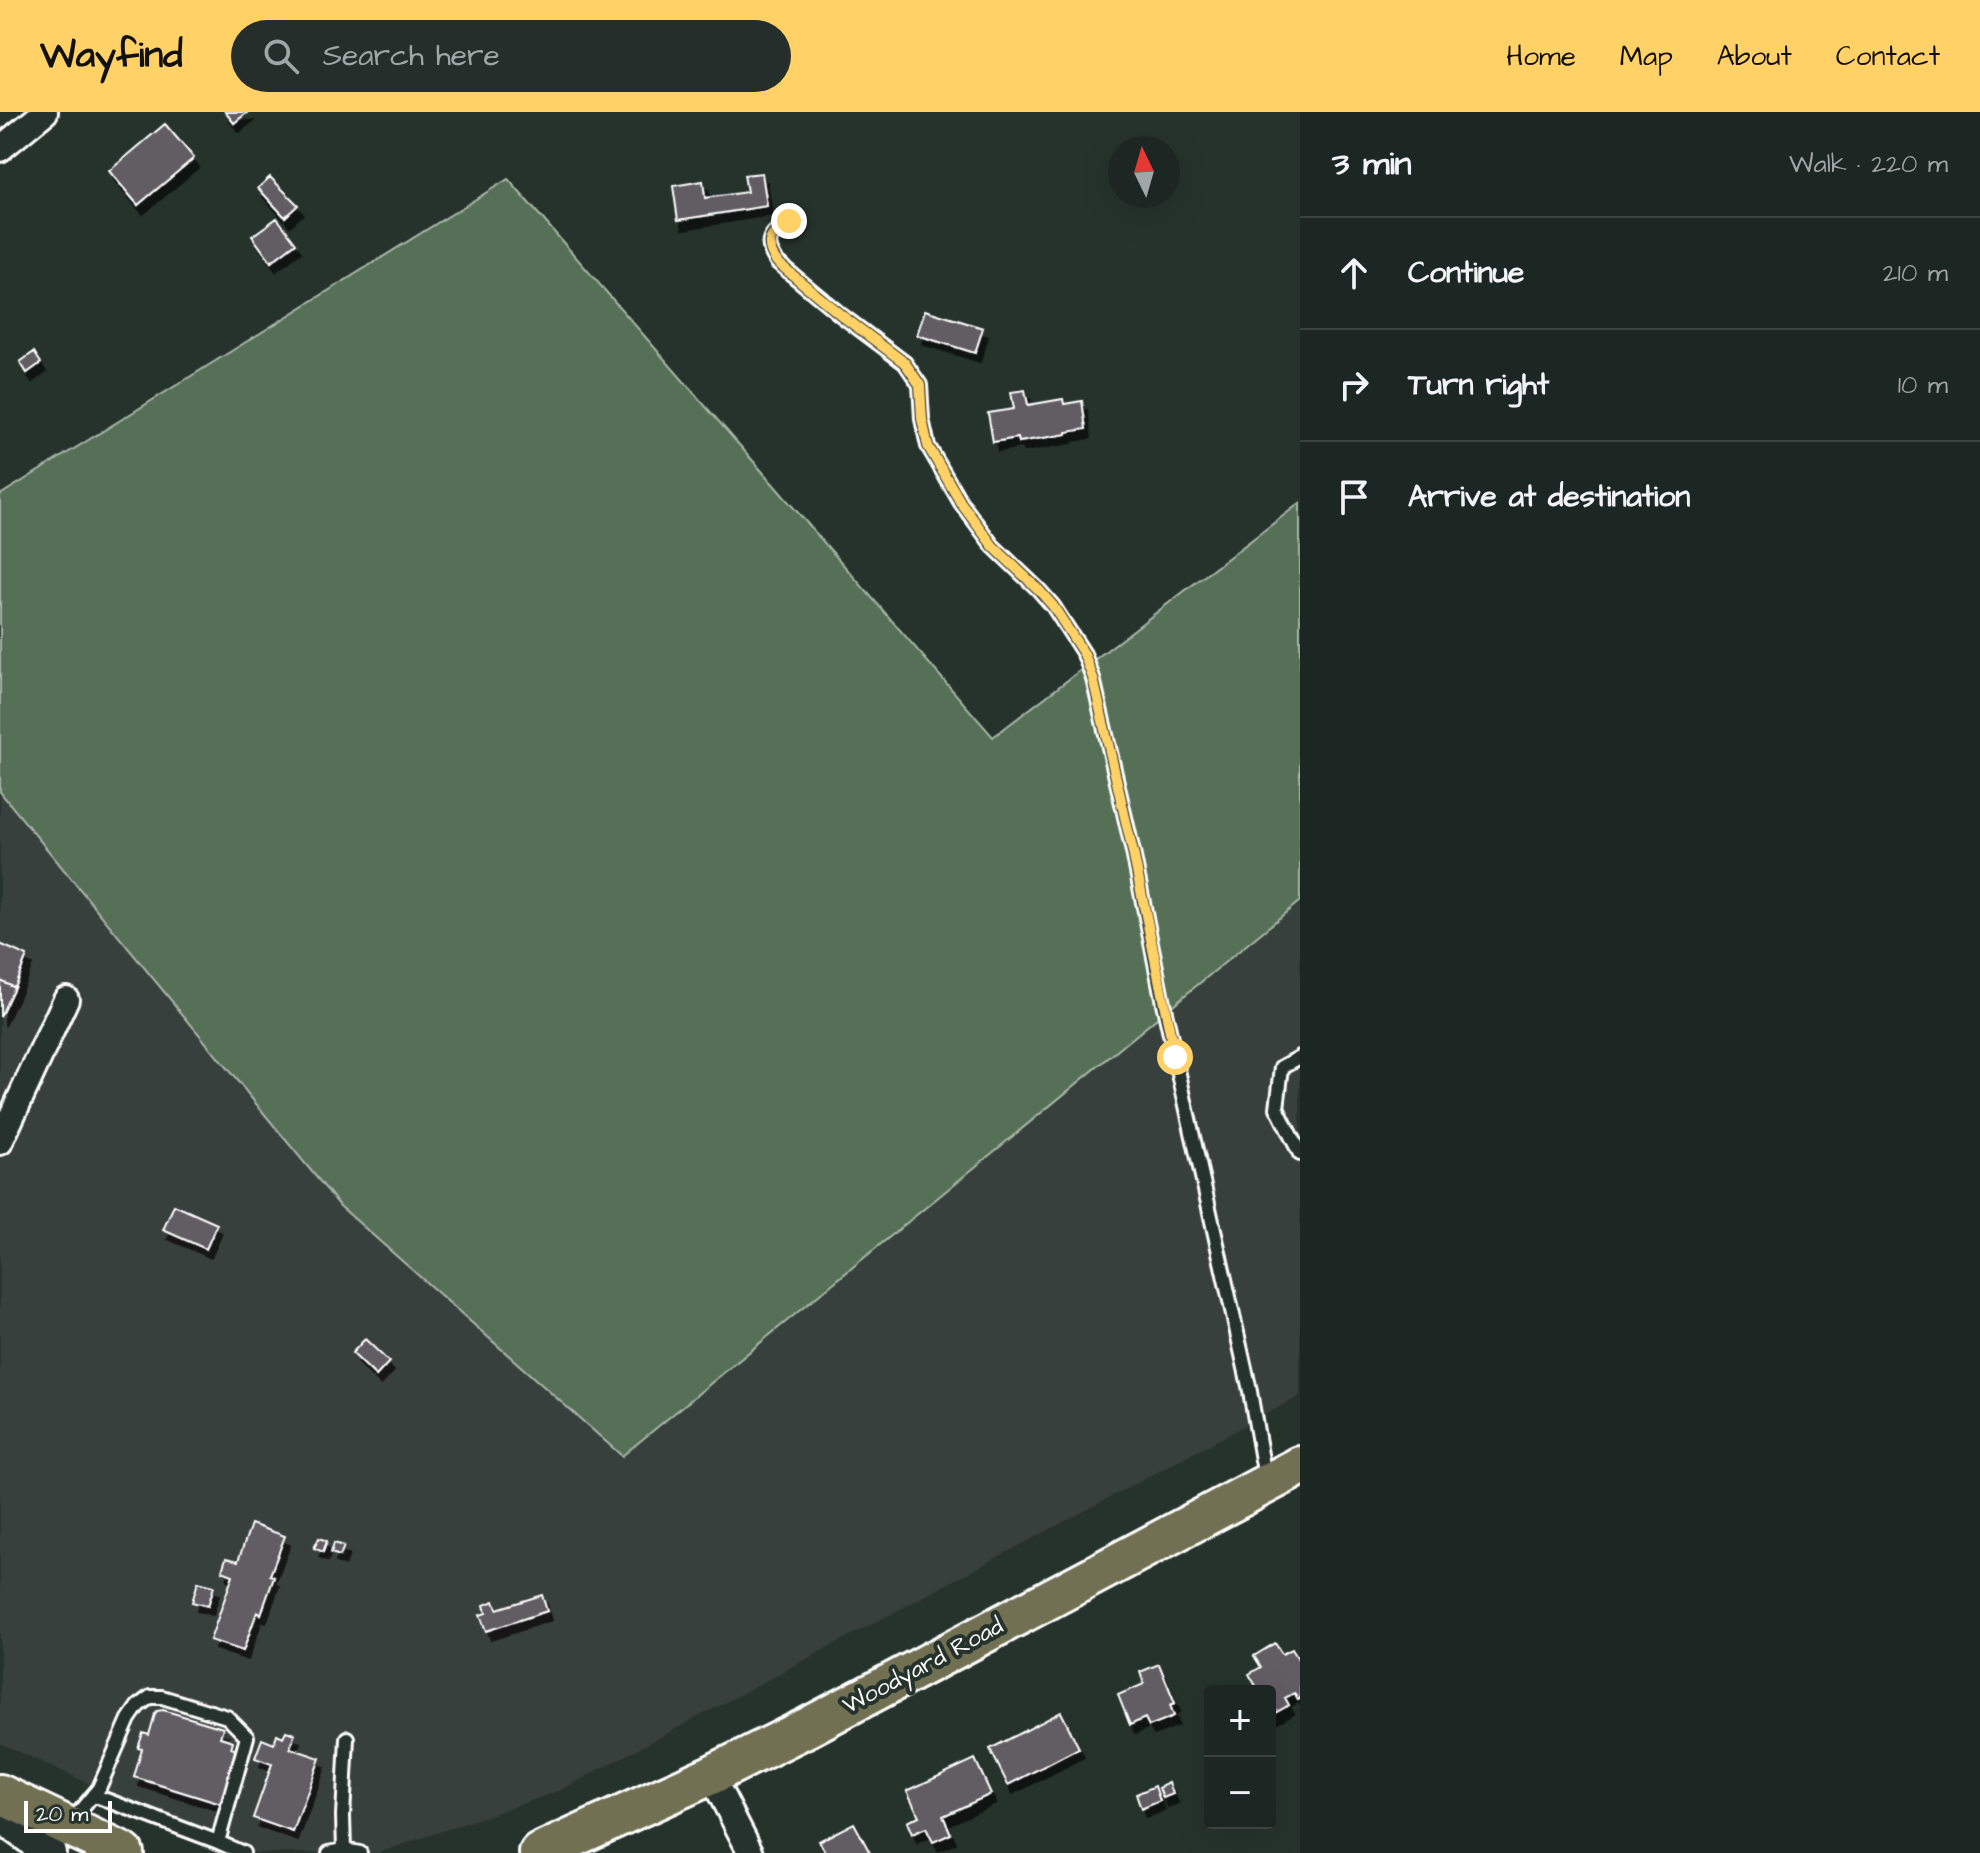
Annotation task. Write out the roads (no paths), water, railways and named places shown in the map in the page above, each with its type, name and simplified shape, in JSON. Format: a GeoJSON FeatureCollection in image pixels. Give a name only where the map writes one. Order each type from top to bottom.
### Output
{"type":"FeatureCollection","features":[{"type":"Feature","properties":{"kind":"main road","name":"Woodyard Road"},"geometry":{"type":"LineString","coordinates":[[539,1853],[808,1727],[1300,1466]]}},
{"type":"Feature","properties":{"kind":"main road"},"geometry":{"type":"LineString","coordinates":[[0,1794],[58,1839]]}},
{"type":"Feature","properties":{"kind":"main road"},"geometry":{"type":"LineString","coordinates":[[0,1815],[30,1836],[124,1853]]}},
{"type":"Feature","properties":{"kind":"street"},"geometry":{"type":"LineString","coordinates":[[0,149],[45,112]]}},
{"type":"Feature","properties":{"kind":"street"},"geometry":{"type":"LineString","coordinates":[[0,1142],[66,999]]}},
{"type":"Feature","properties":{"kind":"street"},"geometry":{"type":"LineString","coordinates":[[711,1775],[751,1853]]}},
{"type":"Feature","properties":{"kind":"lane"},"geometry":{"type":"LineString","coordinates":[[789,221],[769,240],[772,255],[914,373],[920,385],[922,419],[928,446],[961,503],[993,546],[1053,606],[1084,654],[1093,678],[1133,852],[1163,1003],[1249,1386],[1267,1483]]}},
{"type":"Feature","properties":{"kind":"lane"},"geometry":{"type":"LineString","coordinates":[[1300,1057],[1282,1067],[1277,1108],[1300,1154]]}},
{"type":"Feature","properties":{"kind":"lane"},"geometry":{"type":"LineString","coordinates":[[58,1839],[99,1788],[129,1719],[138,1706],[150,1697],[162,1697],[227,1717],[247,1737],[218,1842]]}},
{"type":"Feature","properties":{"kind":"lane"},"geometry":{"type":"LineString","coordinates":[[344,1850],[347,1738]]}},
{"type":"Feature","properties":{"kind":"lane"},"geometry":{"type":"LineString","coordinates":[[93,1795],[243,1853]]}},
{"type":"Feature","properties":{"kind":"lane"},"geometry":{"type":"LineString","coordinates":[[329,1853],[344,1850],[360,1853]]}}]}
